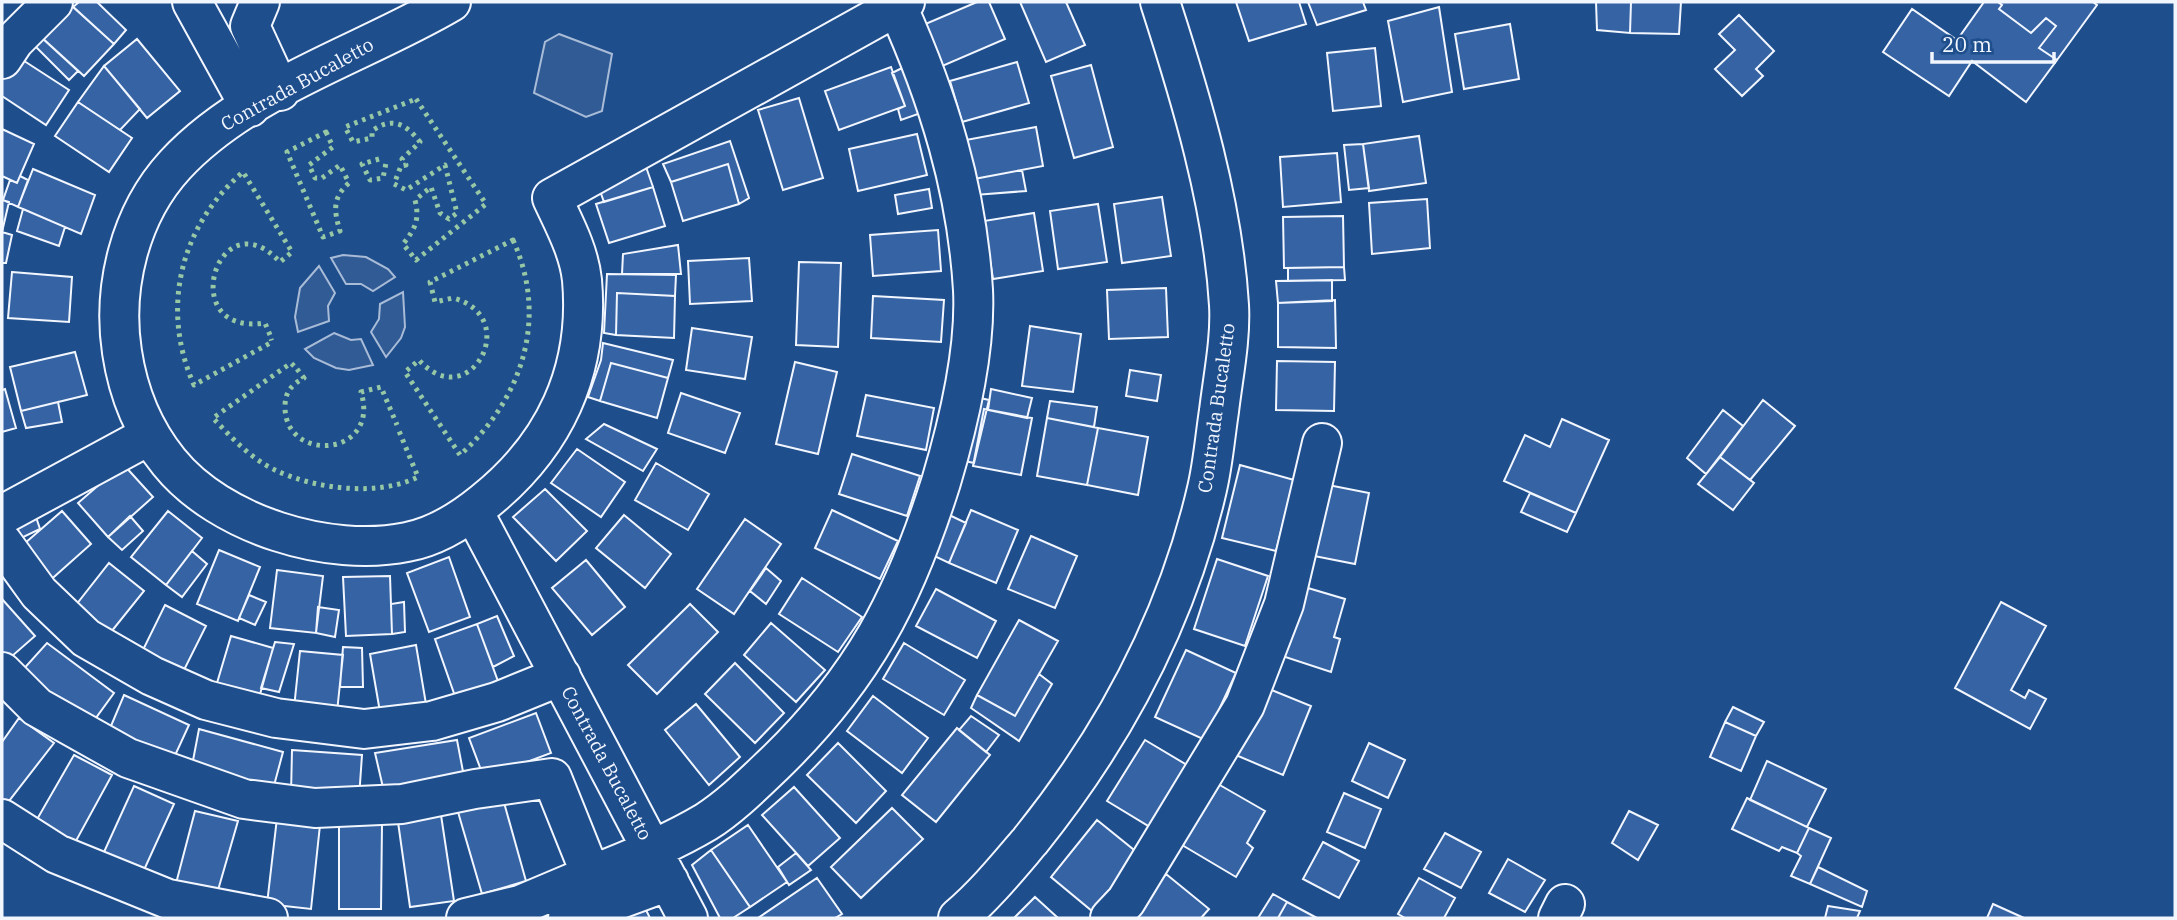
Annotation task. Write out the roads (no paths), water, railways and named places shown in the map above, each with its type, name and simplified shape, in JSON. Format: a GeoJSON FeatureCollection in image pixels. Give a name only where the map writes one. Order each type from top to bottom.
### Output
{"type":"FeatureCollection","features":[{"type":"Feature","properties":{"kind":"street"},"geometry":{"type":"LineString","coordinates":[[2,59],[13,41],[53,2]]}},
{"type":"Feature","properties":{"kind":"street"},"geometry":{"type":"LineString","coordinates":[[192,2],[265,99]]}},
{"type":"Feature","properties":{"kind":"street"},"geometry":{"type":"LineString","coordinates":[[260,2],[250,26],[265,99]]}},
{"type":"Feature","properties":{"kind":"street","name":"Contrada Bucaletto"},"geometry":{"type":"LineString","coordinates":[[451,2],[265,99],[210,132],[174,166],[137,224],[125,260],[120,338],[125,372],[136,408],[150,435],[170,464],[193,485],[247,519],[292,537],[364,546],[408,542],[444,528],[473,511],[526,466],[568,391],[583,318],[582,277],[574,246],[552,198],[901,4]]}},
{"type":"Feature","properties":{"kind":"street","name":"Contrada Bucaletto"},"geometry":{"type":"LineString","coordinates":[[958,918],[984,896],[1066,796],[1113,723],[1144,667],[1181,573],[1207,489],[1230,309],[1225,259],[1194,114],[1160,2]]}},
{"type":"Feature","properties":{"kind":"street"},"geometry":{"type":"LineString","coordinates":[[568,918],[660,866],[707,821],[751,786],[840,694],[899,596],[928,523],[952,443],[968,360],[973,293],[968,231],[951,149],[928,75],[901,4]]}},
{"type":"Feature","properties":{"kind":"street"},"geometry":{"type":"LineString","coordinates":[[2,515],[150,435]]}},
{"type":"Feature","properties":{"kind":"street"},"geometry":{"type":"LineString","coordinates":[[1110,918],[1126,901],[1245,705],[1284,604],[1322,443]]}},
{"type":"Feature","properties":{"kind":"street","name":"Contrada Bucaletto"},"geometry":{"type":"LineString","coordinates":[[473,511],[688,918]]}},
{"type":"Feature","properties":{"kind":"street","name":"Contrada Bucaletto"},"geometry":{"type":"LineString","coordinates":[[2,542],[39,593],[86,638],[152,676],[206,700],[276,718],[364,729],[432,720],[497,702],[561,676]]}},
{"type":"Feature","properties":{"kind":"street"},"geometry":{"type":"LineString","coordinates":[[2,672],[37,707],[128,758],[244,799],[316,808],[402,804],[475,789],[552,778],[591,876]]}},
{"type":"Feature","properties":{"kind":"street"},"geometry":{"type":"LineString","coordinates":[[2,819],[57,855],[168,899],[268,918]]}},
{"type":"Feature","properties":{"kind":"street"},"geometry":{"type":"LineString","coordinates":[[2,845],[47,876],[154,918]]}},
{"type":"Feature","properties":{"kind":"street","name":"Contrada Bucaletto"},"geometry":{"type":"LineString","coordinates":[[466,918],[520,905],[591,876],[660,866]]}}]}
